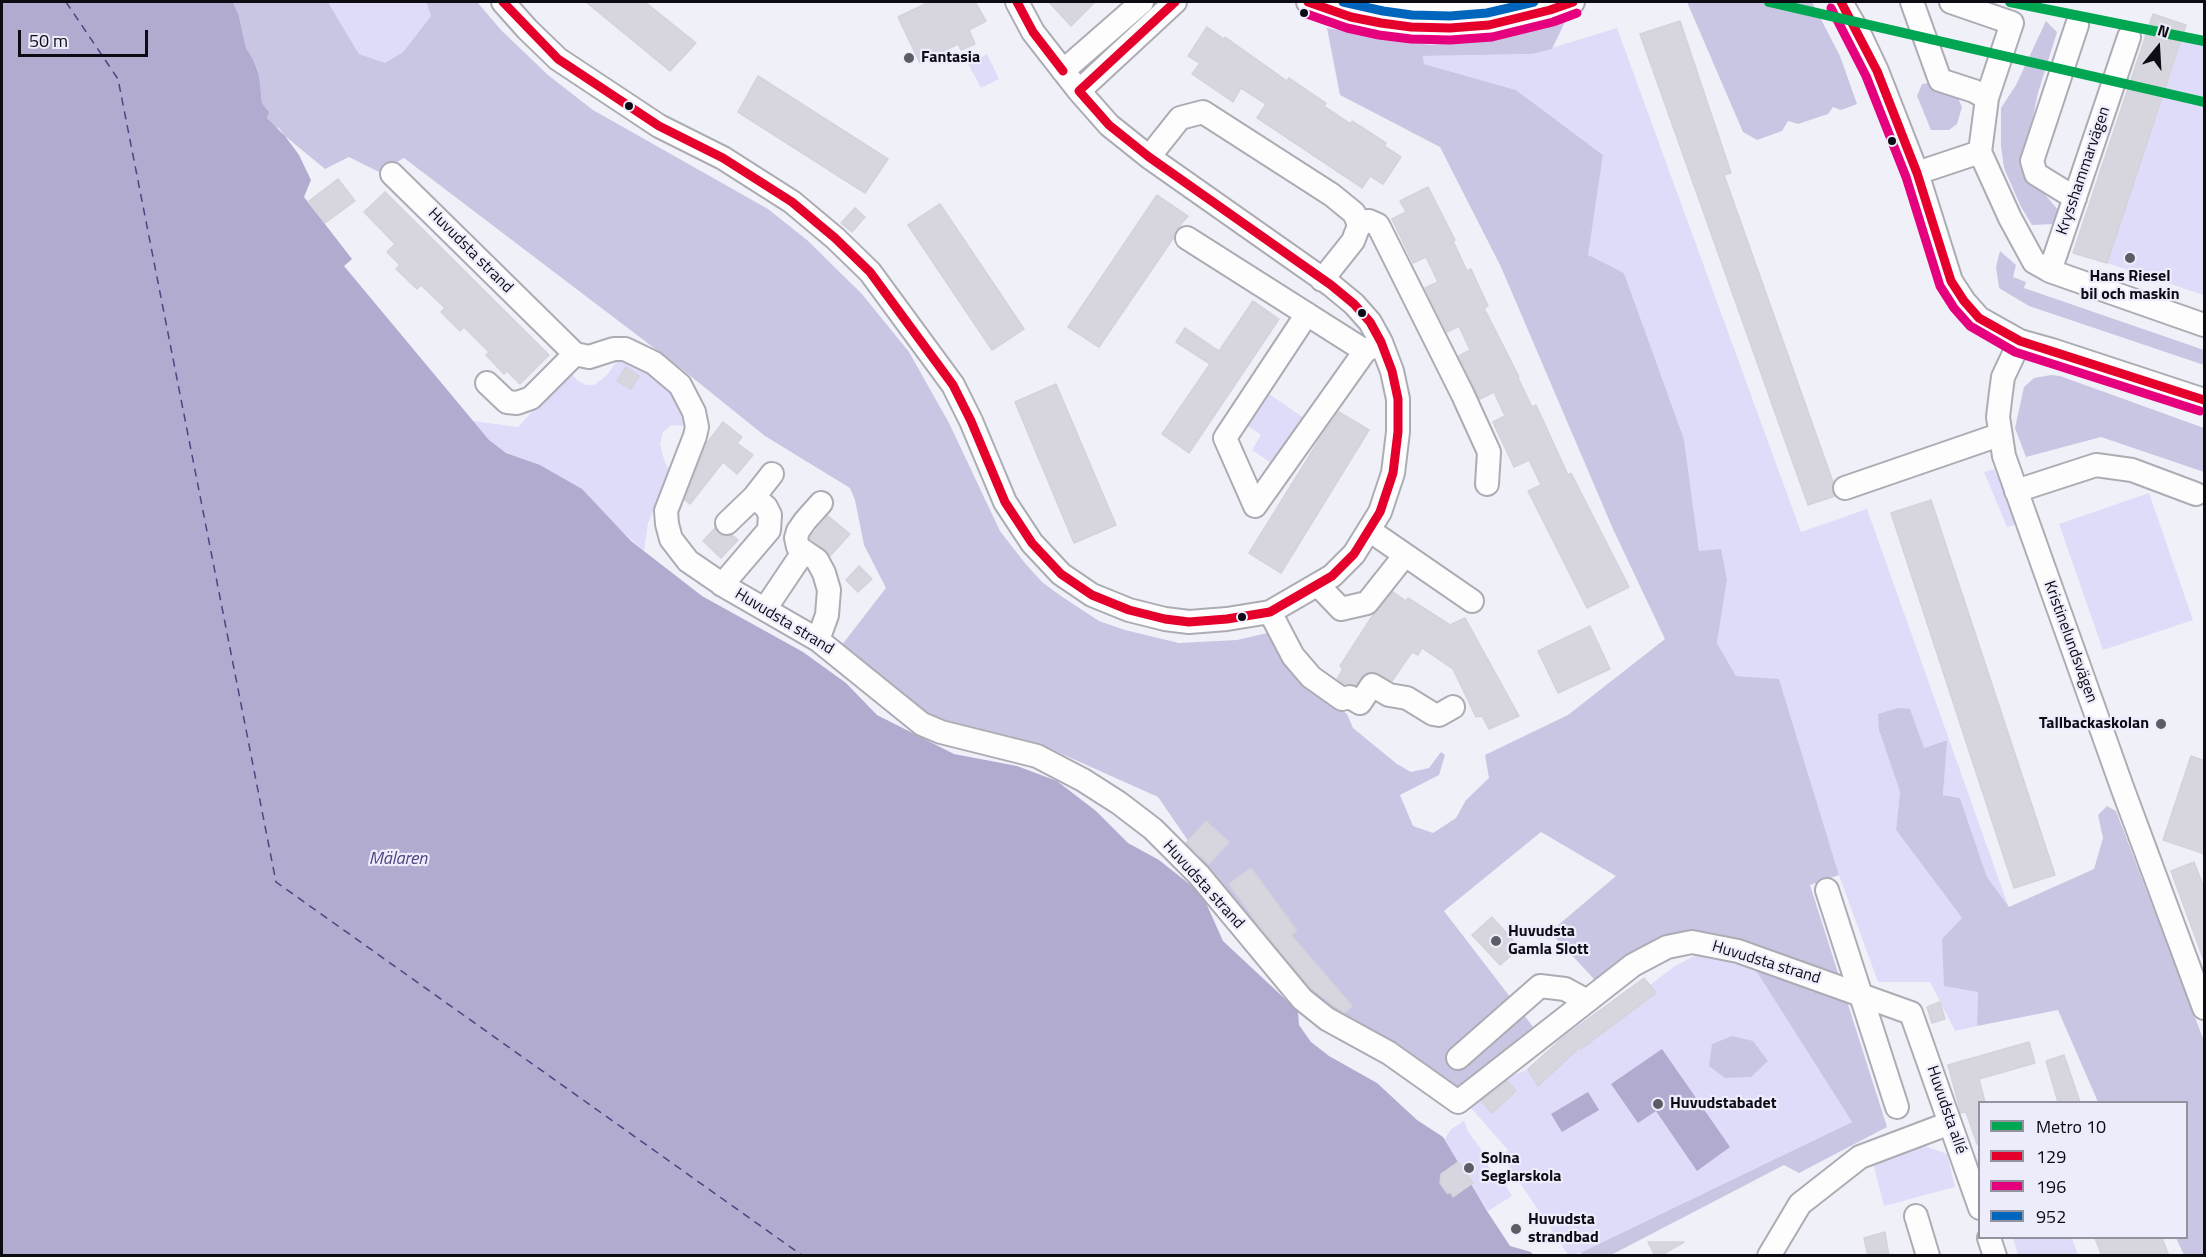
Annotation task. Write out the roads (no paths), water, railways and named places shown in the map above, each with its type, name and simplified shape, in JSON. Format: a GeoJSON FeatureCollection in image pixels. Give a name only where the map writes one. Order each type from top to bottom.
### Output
{"type":"FeatureCollection","features":[{"type":"Feature","properties":{"kind":"street"},"geometry":{"type":"LineString","coordinates":[[503,2],[558,59],[658,126],[723,158],[792,202],[835,238],[870,272],[953,385],[971,421],[1005,502],[1032,543],[1061,574],[1092,594],[1129,610],[1189,622],[1270,612],[1332,576],[1354,554],[1380,512],[1393,473],[1398,432],[1398,399],[1392,370],[1373,346],[1307,314],[1187,238]]}},
{"type":"Feature","properties":{"kind":"street"},"geometry":{"type":"LineString","coordinates":[[1017,2],[1033,32],[1062,71],[1109,125],[1149,157],[1354,304],[1370,322],[1373,346],[1255,506],[1225,438],[1307,314]]}},
{"type":"Feature","properties":{"kind":"street"},"geometry":{"type":"LineString","coordinates":[[1062,71],[1142,2]]}},
{"type":"Feature","properties":{"kind":"street"},"geometry":{"type":"LineString","coordinates":[[1079,91],[1175,2]]}},
{"type":"Feature","properties":{"kind":"street"},"geometry":{"type":"LineString","coordinates":[[1308,2],[1381,23],[1411,27],[1450,28],[1489,25],[1573,2]]}},
{"type":"Feature","properties":{"kind":"street"},"geometry":{"type":"LineString","coordinates":[[1368,2],[1415,10],[1449,11],[1485,9],[1514,2]]}},
{"type":"Feature","properties":{"kind":"street"},"geometry":{"type":"LineString","coordinates":[[1841,2],[1877,71],[1917,173],[1951,281],[1979,318],[2020,341],[2205,400]]}},
{"type":"Feature","properties":{"kind":"street"},"geometry":{"type":"LineString","coordinates":[[1912,2],[1940,80],[1974,91],[1987,98]]}},
{"type":"Feature","properties":{"kind":"street"},"geometry":{"type":"LineString","coordinates":[[1951,2],[2012,22],[1987,98],[1980,152],[2010,218],[2034,262],[2050,271],[2205,325]]}},
{"type":"Feature","properties":{"kind":"street"},"geometry":{"type":"LineString","coordinates":[[2075,198],[2036,174],[2032,161],[2077,25]]}},
{"type":"Feature","properties":{"kind":"street","name":"Krysshammarvägen"},"geometry":{"type":"LineString","coordinates":[[2050,271],[2129,37]]}},
{"type":"Feature","properties":{"kind":"street"},"geometry":{"type":"LineString","coordinates":[[1149,157],[1180,118],[1203,112],[1332,195],[1354,213],[1358,222],[1353,241],[1322,280]]}},
{"type":"Feature","properties":{"kind":"street"},"geometry":{"type":"LineString","coordinates":[[1917,173],[1980,152]]}},
{"type":"Feature","properties":{"kind":"street","name":"Huvudsta strand"},"geometry":{"type":"LineString","coordinates":[[392,174],[582,355],[614,349],[625,350],[654,363],[680,385],[694,412],[697,427],[666,512],[671,539],[688,561],[722,585],[818,640],[922,724],[940,732],[1037,756],[1083,780],[1119,803],[1153,830],[1199,875],[1302,999],[1327,1019],[1389,1053],[1458,1102],[1633,965],[1667,947],[1692,942],[1738,951],[1911,1013]]}},
{"type":"Feature","properties":{"kind":"street"},"geometry":{"type":"LineString","coordinates":[[1358,222],[1369,220],[1378,225],[1463,395],[1489,452],[1487,484]]}},
{"type":"Feature","properties":{"kind":"street","name":"Kristinelundsvägen"},"geometry":{"type":"LineString","coordinates":[[2020,341],[2003,376],[1998,417],[1999,435],[2016,491],[2122,787],[2205,1008]]}},
{"type":"Feature","properties":{"kind":"street"},"geometry":{"type":"LineString","coordinates":[[487,383],[507,402],[518,403],[531,398],[582,355]]}},
{"type":"Feature","properties":{"kind":"street"},"geometry":{"type":"LineString","coordinates":[[1845,488],[1999,435]]}},
{"type":"Feature","properties":{"kind":"street"},"geometry":{"type":"LineString","coordinates":[[2016,491],[2096,465],[2132,470],[2196,494]]}},
{"type":"Feature","properties":{"kind":"street"},"geometry":{"type":"LineString","coordinates":[[727,523],[754,497],[771,474]]}},
{"type":"Feature","properties":{"kind":"street"},"geometry":{"type":"LineString","coordinates":[[722,585],[769,530],[770,515],[766,507],[754,497]]}},
{"type":"Feature","properties":{"kind":"street"},"geometry":{"type":"LineString","coordinates":[[818,640],[827,615],[829,590],[824,573],[816,560],[798,547],[796,538],[798,531],[821,503]]}},
{"type":"Feature","properties":{"kind":"street"},"geometry":{"type":"LineString","coordinates":[[1369,530],[1472,601]]}},
{"type":"Feature","properties":{"kind":"street"},"geometry":{"type":"LineString","coordinates":[[765,609],[804,551]]}},
{"type":"Feature","properties":{"kind":"street"},"geometry":{"type":"LineString","coordinates":[[1318,585],[1341,609],[1366,603],[1405,555]]}},
{"type":"Feature","properties":{"kind":"street"},"geometry":{"type":"LineString","coordinates":[[1270,612],[1293,656],[1311,677],[1342,699],[1350,697],[1360,703],[1372,685],[1389,695],[1407,698],[1439,716],[1453,707]]}},
{"type":"Feature","properties":{"kind":"street"},"geometry":{"type":"LineString","coordinates":[[1827,890],[1897,1107]]}},
{"type":"Feature","properties":{"kind":"street"},"geometry":{"type":"LineString","coordinates":[[1458,1058],[1540,986],[1565,989],[1587,1000]]}},
{"type":"Feature","properties":{"kind":"street","name":"Huvudsta allé"},"geometry":{"type":"LineString","coordinates":[[1911,1013],[1978,1202]]}},
{"type":"Feature","properties":{"kind":"street"},"geometry":{"type":"LineString","coordinates":[[1770,1255],[1800,1204],[1860,1157],[1950,1123]]}},
{"type":"Feature","properties":{"kind":"street"},"geometry":{"type":"LineString","coordinates":[[1916,1216],[1928,1256]]}},
{"type":"Feature","properties":{"kind":"street"},"geometry":{"type":"LineString","coordinates":[[1989,1239],[1995,1256]]}},
{"type":"Feature","properties":{"kind":"water","name":"Mälaren"},"geometry":{"type":"Polygon","coordinates":[[[2,2],[233,2],[239,16],[246,48],[259,75],[262,103],[269,112],[267,118],[285,136],[299,155],[311,180],[304,197],[352,259],[344,266],[489,440],[506,453],[540,465],[582,489],[631,541],[702,596],[803,652],[846,683],[877,715],[954,754],[1017,766],[1057,781],[1096,811],[1128,843],[1159,860],[1202,894],[1223,941],[1298,1011],[1299,1025],[1311,1042],[1329,1056],[1377,1083],[1417,1120],[1443,1137],[1510,1246],[1531,1252],[1533,1255],[2,1256],[2,2]]]}},
{"type":"Feature","properties":{"kind":"water"},"geometry":{"type":"Polygon","coordinates":[[[1662,1049],[1730,1147],[1697,1171],[1656,1111],[1638,1123],[1611,1084],[1662,1049]]]}},
{"type":"Feature","properties":{"kind":"water"},"geometry":{"type":"Polygon","coordinates":[[[1588,1092],[1599,1110],[1562,1132],[1551,1114],[1588,1092]]]}},
{"type":"Feature","properties":{"kind":"metro line","name":"10"},"geometry":{"type":"LineString","coordinates":[[1769,2],[2204,102]]}},
{"type":"Feature","properties":{"kind":"metro line","name":"10"},"geometry":{"type":"LineString","coordinates":[[2010,2],[2204,41]]}},
{"type":"Feature","properties":{"kind":"place","name":"Fantasia"},"geometry":{"type":"Point","coordinates":[909,58]}},
{"type":"Feature","properties":{"kind":"place","name":"Hans Riesel bil och maskin"},"geometry":{"type":"Point","coordinates":[2130,258]}},
{"type":"Feature","properties":{"kind":"place","name":"Tallbackaskolan"},"geometry":{"type":"Point","coordinates":[2161,724]}},
{"type":"Feature","properties":{"kind":"place","name":"Huvudsta Gamla Slott"},"geometry":{"type":"Point","coordinates":[1496,941]}},
{"type":"Feature","properties":{"kind":"place","name":"Huvudstabadet"},"geometry":{"type":"Point","coordinates":[1658,1104]}},
{"type":"Feature","properties":{"kind":"place","name":"Solna Seglarskola"},"geometry":{"type":"Point","coordinates":[1469,1168]}},
{"type":"Feature","properties":{"kind":"place","name":"Huvudsta strandbad"},"geometry":{"type":"Point","coordinates":[1516,1229]}}]}
